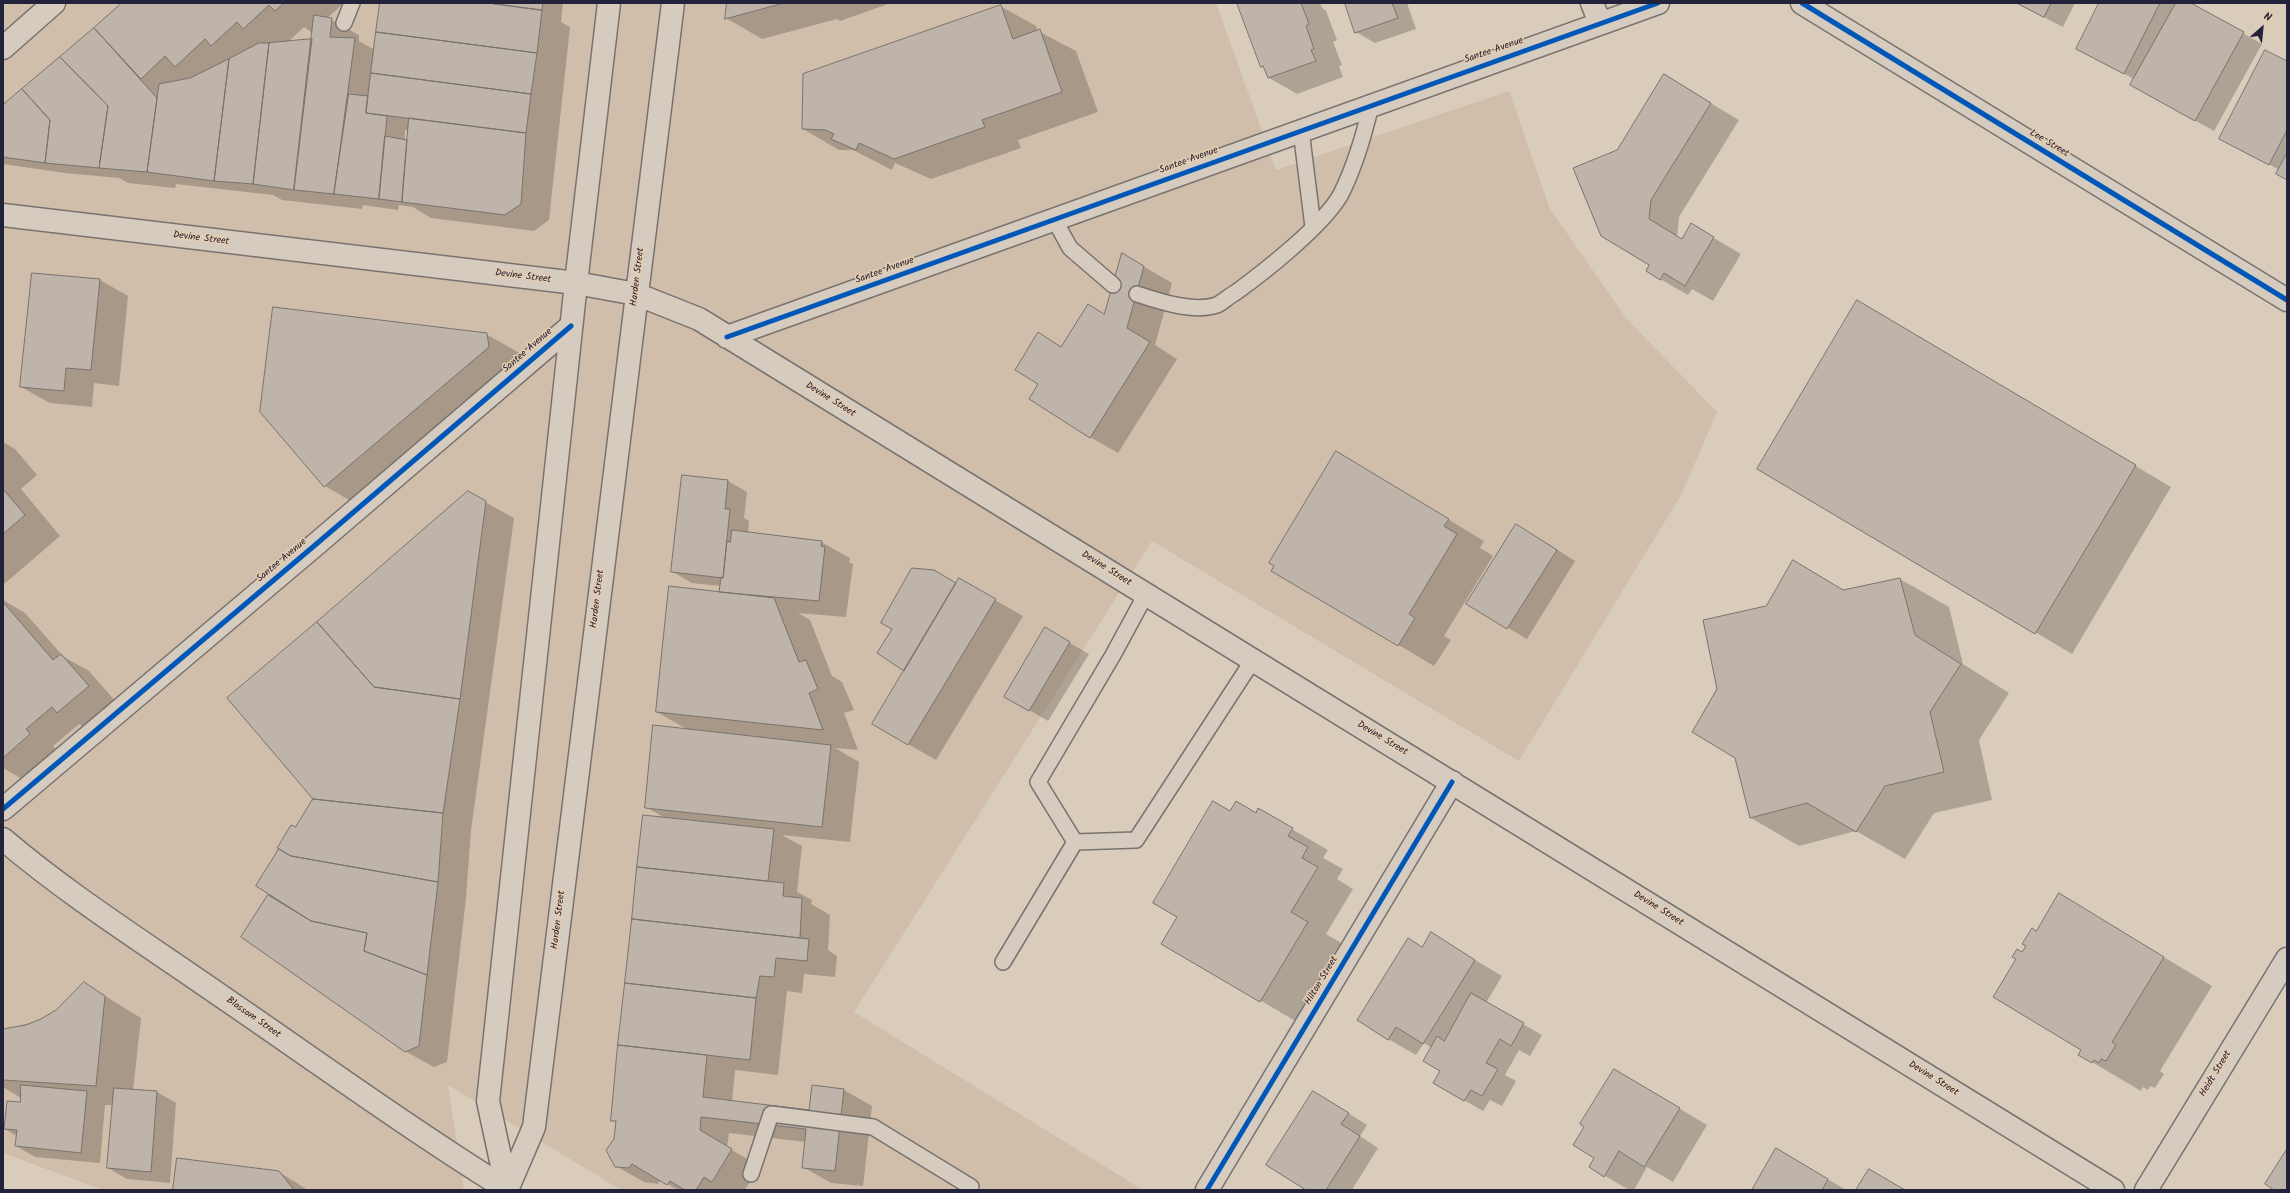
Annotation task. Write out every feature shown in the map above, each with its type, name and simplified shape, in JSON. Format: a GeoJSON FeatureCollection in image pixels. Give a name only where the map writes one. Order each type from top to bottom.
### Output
{"type":"FeatureCollection","features":[{"type":"Feature","properties":{"kind":"main road"},"geometry":{"type":"LineString","coordinates":[[3,48],[54,3]]}},
{"type":"Feature","properties":{"kind":"main road"},"geometry":{"type":"LineString","coordinates":[[507,1190],[488,1101],[571,326],[609,3]]}},
{"type":"Feature","properties":{"kind":"main road","name":"Harden Street"},"geometry":{"type":"LineString","coordinates":[[507,1190],[534,1127],[673,3]]}},
{"type":"Feature","properties":{"kind":"main road"},"geometry":{"type":"LineString","coordinates":[[1592,3],[1600,23]]}},
{"type":"Feature","properties":{"kind":"main road","name":"Santee Avenue"},"geometry":{"type":"LineString","coordinates":[[727,337],[1658,3]]}},
{"type":"Feature","properties":{"kind":"main road","name":"Lee Street"},"geometry":{"type":"LineString","coordinates":[[1802,3],[2287,300]]}},
{"type":"Feature","properties":{"kind":"main road","name":"Devine Street"},"geometry":{"type":"LineString","coordinates":[[3,215],[576,283],[636,294],[699,319],[2113,1190]]}},
{"type":"Feature","properties":{"kind":"main road","name":"Santee Avenue"},"geometry":{"type":"LineString","coordinates":[[3,809],[571,326]]}},
{"type":"Feature","properties":{"kind":"main road","name":"Hilton Street"},"geometry":{"type":"LineString","coordinates":[[1206,1190],[1452,782]]}},
{"type":"Feature","properties":{"kind":"main road","name":"Blossom Street"},"geometry":{"type":"LineString","coordinates":[[3,839],[64,887],[449,1153],[507,1190]]}},
{"type":"Feature","properties":{"kind":"main road","name":"Heidt Street"},"geometry":{"type":"LineString","coordinates":[[2146,1190],[2287,959]]}},
{"type":"Feature","properties":{"kind":"lane"},"geometry":{"type":"LineString","coordinates":[[344,23],[352,3]]}},
{"type":"Feature","properties":{"kind":"lane"},"geometry":{"type":"LineString","coordinates":[[1137,294],[1173,304],[1197,306],[1217,305],[1256,278],[1314,227],[1340,194],[1362,142],[1371,105]]}},
{"type":"Feature","properties":{"kind":"lane"},"geometry":{"type":"LineString","coordinates":[[1301,130],[1314,227]]}},
{"type":"Feature","properties":{"kind":"lane"},"geometry":{"type":"LineString","coordinates":[[1054,219],[1070,248],[1113,284]]}},
{"type":"Feature","properties":{"kind":"lane"},"geometry":{"type":"LineString","coordinates":[[1075,842],[1038,782],[1113,655],[1146,594]]}},
{"type":"Feature","properties":{"kind":"lane"},"geometry":{"type":"LineString","coordinates":[[1075,842],[1136,840],[1253,660]]}},
{"type":"Feature","properties":{"kind":"lane"},"geometry":{"type":"LineString","coordinates":[[1004,962],[1075,842]]}},
{"type":"Feature","properties":{"kind":"lane"},"geometry":{"type":"LineString","coordinates":[[751,1174],[771,1114],[873,1126],[971,1187]]}},
{"type":"Feature","properties":{"kind":"shaded area"},"geometry":{"type":"Polygon","coordinates":[[[3,3],[1216,3],[1276,170],[1509,91],[1550,209],[1626,318],[1717,412],[1681,495],[1519,761],[1152,541],[854,1012],[1143,1190],[621,1190],[448,1085],[464,1190],[103,1190],[3,1153],[3,3]]]}},
{"type":"Feature","properties":{"kind":"building"},"geometry":{"type":"Polygon","coordinates":[[[122,3],[284,3],[275,11],[269,5],[243,29],[237,22],[211,46],[205,39],[175,67],[165,56],[141,79],[94,28],[122,3]]]}},
{"type":"Feature","properties":{"kind":"building"},"geometry":{"type":"Polygon","coordinates":[[[380,3],[489,3],[542,10],[537,53],[376,32],[380,3]]]}},
{"type":"Feature","properties":{"kind":"building"},"geometry":{"type":"Polygon","coordinates":[[[488,3],[543,3],[542,10],[488,3]]]}},
{"type":"Feature","properties":{"kind":"building"},"geometry":{"type":"Polygon","coordinates":[[[727,3],[784,3],[725,19],[727,3]]]}},
{"type":"Feature","properties":{"kind":"building"},"geometry":{"type":"Polygon","coordinates":[[[1237,3],[1301,3],[1309,24],[1306,26],[1314,49],[1311,50],[1316,61],[1268,78],[1263,66],[1261,67],[1237,3]]]}},
{"type":"Feature","properties":{"kind":"building"},"geometry":{"type":"Polygon","coordinates":[[[1345,3],[1392,3],[1398,18],[1355,33],[1345,3]]]}},
{"type":"Feature","properties":{"kind":"building"},"geometry":{"type":"Polygon","coordinates":[[[2017,3],[2051,3],[2044,17],[2017,3]]]}},
{"type":"Feature","properties":{"kind":"building"},"geometry":{"type":"Polygon","coordinates":[[[2099,3],[2160,3],[2124,74],[2076,49],[2099,3]]]}},
{"type":"Feature","properties":{"kind":"building"},"geometry":{"type":"Polygon","coordinates":[[[2176,3],[2191,3],[2244,32],[2195,121],[2130,85],[2176,3]]]}},
{"type":"Feature","properties":{"kind":"building"},"geometry":{"type":"Polygon","coordinates":[[[1001,5],[1013,39],[1040,29],[1062,92],[982,120],[985,127],[894,159],[859,143],[856,150],[831,139],[834,134],[826,130],[802,129],[803,74],[1001,5]]]}},
{"type":"Feature","properties":{"kind":"building"},"geometry":{"type":"Polygon","coordinates":[[[314,15],[332,18],[330,37],[355,38],[334,194],[294,190],[314,15]]]}},
{"type":"Feature","properties":{"kind":"building"},"geometry":{"type":"Polygon","coordinates":[[[94,28],[157,98],[147,172],[99,168],[108,106],[60,57],[94,28]]]}},
{"type":"Feature","properties":{"kind":"building"},"geometry":{"type":"Polygon","coordinates":[[[376,32],[537,53],[531,94],[371,73],[376,32]]]}},
{"type":"Feature","properties":{"kind":"building"},"geometry":{"type":"Polygon","coordinates":[[[312,39],[294,190],[253,184],[269,43],[312,39]]]}},
{"type":"Feature","properties":{"kind":"building"},"geometry":{"type":"Polygon","coordinates":[[[259,43],[269,43],[253,184],[214,181],[229,59],[259,43]]]}},
{"type":"Feature","properties":{"kind":"building"},"geometry":{"type":"Polygon","coordinates":[[[2265,50],[2287,61],[2287,130],[2269,165],[2219,139],[2265,50]]]}},
{"type":"Feature","properties":{"kind":"building"},"geometry":{"type":"Polygon","coordinates":[[[60,57],[108,106],[99,168],[45,163],[50,120],[22,89],[60,57]]]}},
{"type":"Feature","properties":{"kind":"building"},"geometry":{"type":"Polygon","coordinates":[[[229,59],[214,181],[147,172],[159,84],[190,78],[229,59]]]}},
{"type":"Feature","properties":{"kind":"building"},"geometry":{"type":"Polygon","coordinates":[[[371,73],[531,94],[526,133],[366,113],[371,73]]]}},
{"type":"Feature","properties":{"kind":"building"},"geometry":{"type":"Polygon","coordinates":[[[1664,74],[1711,103],[1651,200],[1649,219],[1682,239],[1691,223],[1714,237],[1685,286],[1664,273],[1660,280],[1646,271],[1649,265],[1601,236],[1573,168],[1617,150],[1664,74]]]}},
{"type":"Feature","properties":{"kind":"building"},"geometry":{"type":"Polygon","coordinates":[[[22,89],[50,120],[45,163],[3,157],[3,105],[22,89]]]}},
{"type":"Feature","properties":{"kind":"building"},"geometry":{"type":"Polygon","coordinates":[[[349,94],[368,96],[366,113],[387,116],[379,199],[334,194],[349,94]]]}},
{"type":"Feature","properties":{"kind":"building"},"geometry":{"type":"Polygon","coordinates":[[[409,118],[526,133],[521,204],[505,215],[402,202],[409,118]]]}},
{"type":"Feature","properties":{"kind":"building"},"geometry":{"type":"Polygon","coordinates":[[[385,136],[407,140],[402,202],[379,199],[385,136]]]}},
{"type":"Feature","properties":{"kind":"building"},"geometry":{"type":"Polygon","coordinates":[[[2287,153],[2287,180],[2276,174],[2287,153]]]}},
{"type":"Feature","properties":{"kind":"building"},"geometry":{"type":"Polygon","coordinates":[[[1122,253],[1144,266],[1127,328],[1150,342],[1090,438],[1029,399],[1038,384],[1015,370],[1038,332],[1061,347],[1088,304],[1104,314],[1122,253]]]}},
{"type":"Feature","properties":{"kind":"building"},"geometry":{"type":"Polygon","coordinates":[[[32,273],[100,279],[91,370],[66,368],[64,391],[20,387],[32,273]]]}},
{"type":"Feature","properties":{"kind":"building"},"geometry":{"type":"Polygon","coordinates":[[[1857,300],[2136,465],[2035,634],[1757,469],[1857,300]]]}},
{"type":"Feature","properties":{"kind":"building"},"geometry":{"type":"Polygon","coordinates":[[[273,307],[487,333],[489,347],[324,487],[260,412],[273,307]]]}},
{"type":"Feature","properties":{"kind":"building"},"geometry":{"type":"Polygon","coordinates":[[[1336,451],[1449,519],[1444,526],[1457,534],[1409,614],[1415,618],[1398,646],[1271,571],[1274,566],[1269,563],[1336,451]]]}},
{"type":"Feature","properties":{"kind":"building"},"geometry":{"type":"Polygon","coordinates":[[[682,475],[728,480],[725,509],[730,509],[723,578],[671,572],[682,475]]]}},
{"type":"Feature","properties":{"kind":"building"},"geometry":{"type":"Polygon","coordinates":[[[3,489],[25,515],[3,534],[3,489]]]}},
{"type":"Feature","properties":{"kind":"building"},"geometry":{"type":"Polygon","coordinates":[[[468,491],[486,501],[460,699],[374,687],[317,622],[468,491]]]}},
{"type":"Feature","properties":{"kind":"building"},"geometry":{"type":"Polygon","coordinates":[[[1516,524],[1557,550],[1507,629],[1466,604],[1516,524]]]}},
{"type":"Feature","properties":{"kind":"building"},"geometry":{"type":"Polygon","coordinates":[[[732,530],[822,541],[821,546],[825,547],[819,601],[719,592],[721,577],[723,578],[727,541],[730,542],[732,530]]]}},
{"type":"Feature","properties":{"kind":"building"},"geometry":{"type":"Polygon","coordinates":[[[1793,560],[1843,590],[1900,578],[1915,635],[1961,664],[1930,712],[1944,772],[1885,786],[1856,832],[1807,803],[1750,818],[1735,758],[1692,732],[1717,689],[1703,620],[1766,606],[1793,560]]]}},
{"type":"Feature","properties":{"kind":"building"},"geometry":{"type":"Polygon","coordinates":[[[912,568],[934,570],[956,583],[904,671],[877,653],[892,629],[881,623],[912,568]]]}},
{"type":"Feature","properties":{"kind":"building"},"geometry":{"type":"Polygon","coordinates":[[[959,578],[996,599],[908,745],[872,724],[959,578]]]}},
{"type":"Feature","properties":{"kind":"building"},"geometry":{"type":"Polygon","coordinates":[[[669,586],[774,598],[799,662],[806,660],[818,689],[809,693],[823,730],[656,712],[669,586]]]}},
{"type":"Feature","properties":{"kind":"building"},"geometry":{"type":"Polygon","coordinates":[[[3,602],[53,660],[61,654],[89,686],[57,713],[52,707],[26,729],[30,734],[3,758],[3,602]]]}},
{"type":"Feature","properties":{"kind":"building"},"geometry":{"type":"Polygon","coordinates":[[[317,622],[374,687],[460,699],[443,813],[313,799],[227,698],[317,622]]]}},
{"type":"Feature","properties":{"kind":"building"},"geometry":{"type":"Polygon","coordinates":[[[1045,627],[1070,642],[1029,711],[1004,697],[1045,627]]]}},
{"type":"Feature","properties":{"kind":"building"},"geometry":{"type":"Polygon","coordinates":[[[653,725],[831,745],[822,827],[645,808],[653,725]]]}},
{"type":"Feature","properties":{"kind":"building"},"geometry":{"type":"Polygon","coordinates":[[[313,799],[443,813],[438,882],[291,856],[277,848],[291,825],[295,827],[313,799]]]}},
{"type":"Feature","properties":{"kind":"building"},"geometry":{"type":"Polygon","coordinates":[[[1213,801],[1230,811],[1236,801],[1256,813],[1258,808],[1293,828],[1288,836],[1308,847],[1302,858],[1318,867],[1291,912],[1308,922],[1260,1002],[1161,944],[1177,917],[1153,903],[1213,801]]]}},
{"type":"Feature","properties":{"kind":"building"},"geometry":{"type":"Polygon","coordinates":[[[643,815],[774,829],[768,881],[637,867],[643,815]]]}},
{"type":"Feature","properties":{"kind":"building"},"geometry":{"type":"Polygon","coordinates":[[[279,849],[291,856],[438,882],[427,975],[364,951],[367,933],[311,921],[256,886],[279,849]]]}},
{"type":"Feature","properties":{"kind":"building"},"geometry":{"type":"Polygon","coordinates":[[[637,867],[784,883],[783,896],[802,898],[800,938],[632,919],[637,867]]]}},
{"type":"Feature","properties":{"kind":"building"},"geometry":{"type":"Polygon","coordinates":[[[2059,893],[2164,957],[2112,1042],[2116,1045],[2106,1061],[2101,1059],[2099,1063],[2094,1060],[2092,1063],[2078,1055],[2081,1050],[1993,997],[2016,959],[2012,957],[2017,949],[2022,952],[2026,946],[2022,944],[2032,928],[2036,931],[2059,893]]]}},
{"type":"Feature","properties":{"kind":"building"},"geometry":{"type":"Polygon","coordinates":[[[268,895],[311,921],[367,933],[364,951],[427,975],[419,1046],[405,1052],[241,937],[268,895]]]}},
{"type":"Feature","properties":{"kind":"building"},"geometry":{"type":"Polygon","coordinates":[[[632,919],[809,939],[807,961],[776,958],[774,977],[760,976],[756,998],[625,983],[632,919]]]}},
{"type":"Feature","properties":{"kind":"building"},"geometry":{"type":"Polygon","coordinates":[[[1431,932],[1475,960],[1423,1044],[1396,1027],[1388,1040],[1357,1020],[1408,938],[1422,947],[1431,932]]]}},
{"type":"Feature","properties":{"kind":"building"},"geometry":{"type":"Polygon","coordinates":[[[84,982],[105,996],[96,1086],[3,1080],[3,1029],[26,1025],[41,1019],[56,1010],[84,982]]]}},
{"type":"Feature","properties":{"kind":"building"},"geometry":{"type":"Polygon","coordinates":[[[625,983],[756,998],[750,1060],[618,1045],[625,983]]]}},
{"type":"Feature","properties":{"kind":"building"},"geometry":{"type":"Polygon","coordinates":[[[1471,993],[1524,1023],[1511,1046],[1500,1039],[1486,1063],[1498,1069],[1482,1096],[1471,1090],[1464,1101],[1433,1083],[1440,1071],[1423,1061],[1437,1036],[1444,1041],[1471,993]]]}},
{"type":"Feature","properties":{"kind":"building"},"geometry":{"type":"Polygon","coordinates":[[[618,1045],[707,1055],[703,1097],[809,1110],[812,1085],[844,1089],[835,1171],[802,1168],[806,1129],[701,1117],[700,1130],[732,1149],[712,1182],[704,1177],[696,1190],[685,1190],[670,1181],[667,1185],[632,1164],[629,1168],[615,1167],[606,1150],[614,1139],[616,1121],[611,1121],[618,1045]]]}},
{"type":"Feature","properties":{"kind":"building"},"geometry":{"type":"Polygon","coordinates":[[[1614,1069],[1680,1108],[1644,1167],[1619,1151],[1604,1177],[1589,1167],[1594,1158],[1573,1145],[1584,1127],[1580,1124],[1614,1069]]]}},
{"type":"Feature","properties":{"kind":"building"},"geometry":{"type":"Polygon","coordinates":[[[21,1085],[87,1091],[81,1153],[15,1146],[17,1130],[4,1129],[7,1101],[20,1102],[21,1085]]]}},
{"type":"Feature","properties":{"kind":"building"},"geometry":{"type":"Polygon","coordinates":[[[114,1088],[157,1091],[151,1172],[107,1168],[114,1088]]]}},
{"type":"Feature","properties":{"kind":"building"},"geometry":{"type":"Polygon","coordinates":[[[1313,1091],[1349,1113],[1341,1124],[1360,1136],[1326,1190],[1306,1190],[1266,1165],[1313,1091]]]}},
{"type":"Feature","properties":{"kind":"building"},"geometry":{"type":"Polygon","coordinates":[[[1776,1148],[1828,1179],[1822,1190],[1752,1190],[1776,1148]]]}},
{"type":"Feature","properties":{"kind":"building"},"geometry":{"type":"Polygon","coordinates":[[[2287,1149],[2287,1190],[2274,1190],[2265,1184],[2287,1149]]]}},
{"type":"Feature","properties":{"kind":"building"},"geometry":{"type":"Polygon","coordinates":[[[177,1158],[279,1171],[294,1190],[173,1190],[177,1158]]]}},
{"type":"Feature","properties":{"kind":"building"},"geometry":{"type":"Polygon","coordinates":[[[1869,1169],[1905,1190],[1856,1190],[1869,1169]]]}},
{"type":"Feature","properties":{"kind":"cycle path"},"geometry":{"type":"LineString","coordinates":[[727,337],[1658,3]]}},
{"type":"Feature","properties":{"kind":"cycle path"},"geometry":{"type":"LineString","coordinates":[[1802,3],[2287,300]]}},
{"type":"Feature","properties":{"kind":"cycle path"},"geometry":{"type":"LineString","coordinates":[[3,809],[571,326]]}},
{"type":"Feature","properties":{"kind":"cycle path"},"geometry":{"type":"LineString","coordinates":[[1207,1190],[1452,782]]}}]}
